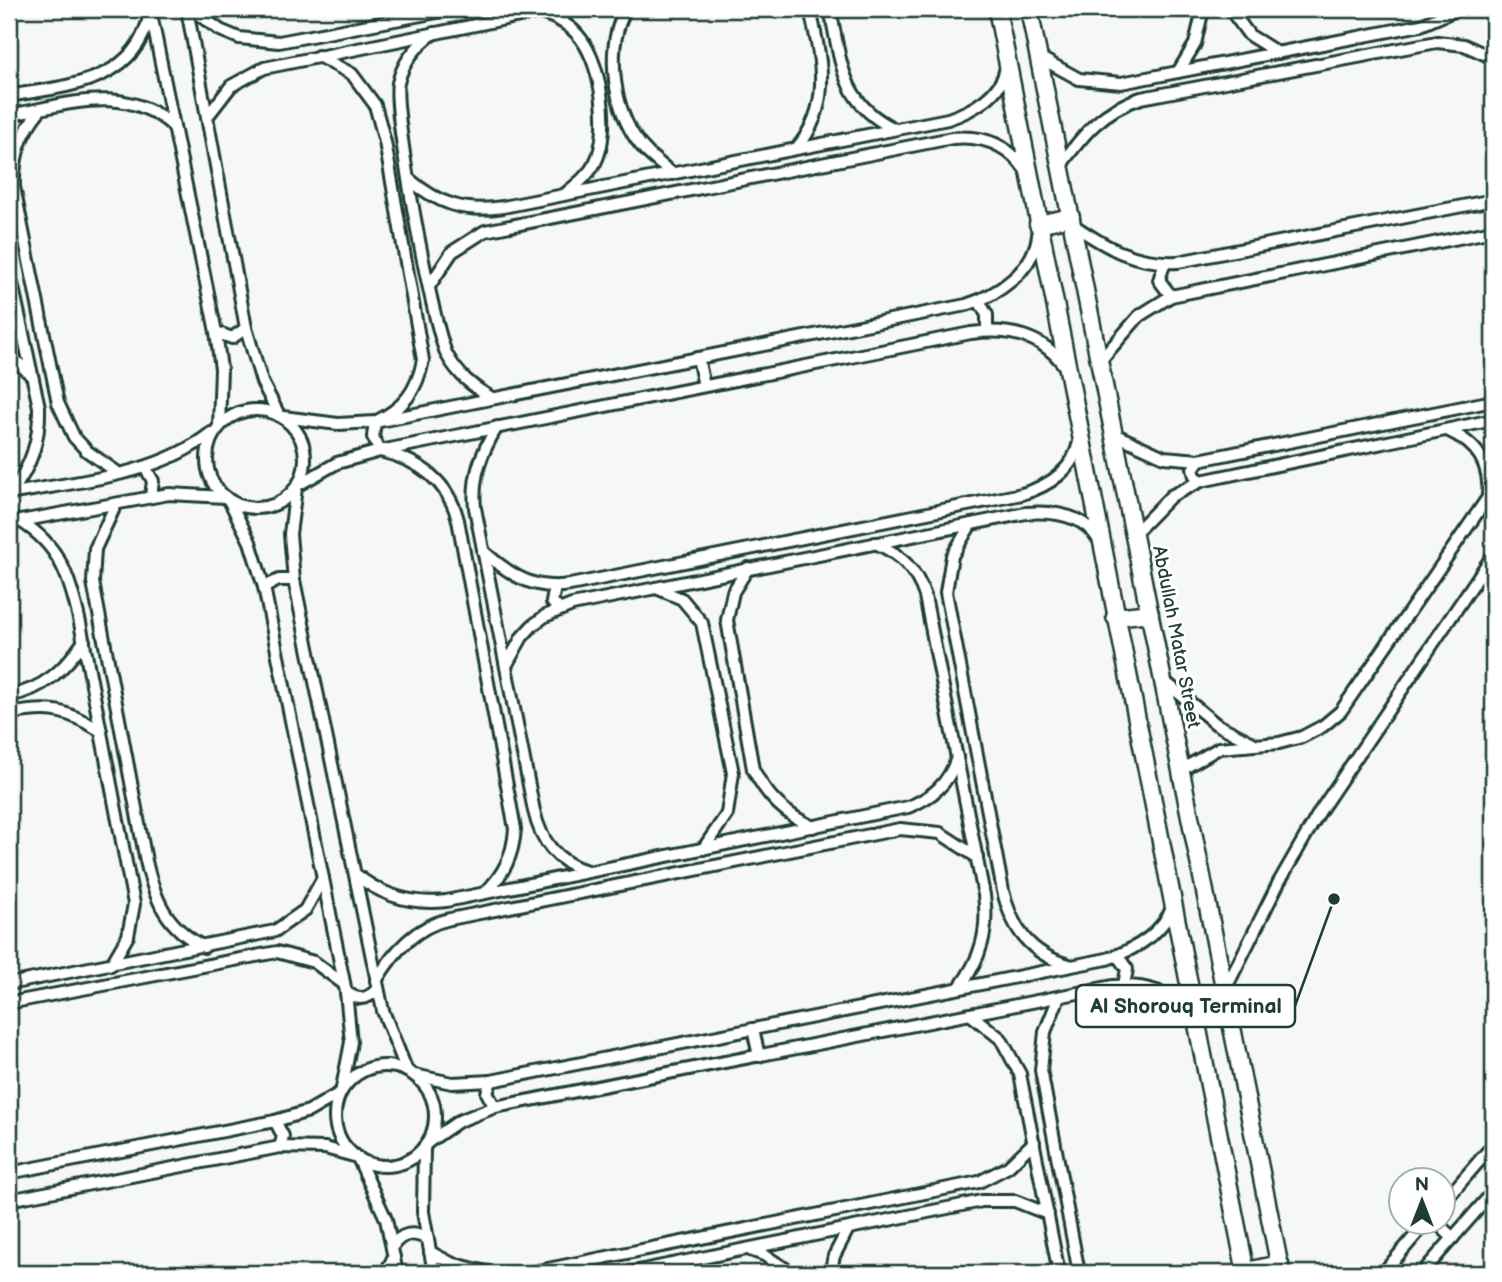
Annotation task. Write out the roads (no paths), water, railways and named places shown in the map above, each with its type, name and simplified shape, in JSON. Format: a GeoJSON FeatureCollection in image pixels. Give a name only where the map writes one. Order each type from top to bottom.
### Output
{"type":"FeatureCollection","features":[{"type":"Feature","properties":{"kind":"street"},"geometry":{"type":"LineString","coordinates":[[189,9],[220,30],[239,38],[279,42],[453,9]]}},
{"type":"Feature","properties":{"kind":"street"},"geometry":{"type":"LineString","coordinates":[[189,9],[246,328],[259,373],[281,416],[293,426],[304,448],[303,473],[297,486],[290,534],[294,580],[377,985],[389,1032],[411,1073],[424,1084],[435,1107],[435,1119],[425,1145],[422,1191],[434,1273]]}},
{"type":"Feature","properties":{"kind":"street"},"geometry":{"type":"LineString","coordinates":[[207,117],[218,100],[239,81],[264,68],[554,9]]}},
{"type":"Feature","properties":{"kind":"street"},"geometry":{"type":"LineString","coordinates":[[626,9],[615,35],[613,52],[625,118],[643,149],[673,174]]}},
{"type":"Feature","properties":{"kind":"street"},"geometry":{"type":"LineString","coordinates":[[797,148],[819,110],[822,66],[810,9]]}},
{"type":"Feature","properties":{"kind":"street"},"geometry":{"type":"LineString","coordinates":[[830,9],[841,62],[853,96],[864,110],[895,129]]}},
{"type":"Feature","properties":{"kind":"street"},"geometry":{"type":"LineString","coordinates":[[997,9],[1246,1272],[1281,1269]]}},
{"type":"Feature","properties":{"kind":"street","name":"Abdullah Matar Street"},"geometry":{"type":"LineString","coordinates":[[1029,9],[1281,1269]]}},
{"type":"Feature","properties":{"kind":"street"},"geometry":{"type":"LineString","coordinates":[[1178,72],[1195,44],[1203,9]]}},
{"type":"Feature","properties":{"kind":"street"},"geometry":{"type":"LineString","coordinates":[[1230,9],[1249,35],[1278,53]]}},
{"type":"Feature","properties":{"kind":"street"},"geometry":{"type":"LineString","coordinates":[[1039,57],[1066,74],[1093,83],[1139,80],[1420,25],[1458,9]]}},
{"type":"Feature","properties":{"kind":"street"},"geometry":{"type":"LineString","coordinates":[[1491,9],[1493,21]]}},
{"type":"Feature","properties":{"kind":"street"},"geometry":{"type":"LineString","coordinates":[[9,96],[103,76],[130,57],[146,28],[150,10]]}},
{"type":"Feature","properties":{"kind":"street"},"geometry":{"type":"LineString","coordinates":[[150,10],[216,332],[221,369],[218,428],[210,440],[207,465],[210,477],[227,498],[250,542],[264,587],[345,988],[351,1042],[335,1106],[338,1133],[356,1157],[379,1198],[397,1273]]}},
{"type":"Feature","properties":{"kind":"street"},"geometry":{"type":"LineString","coordinates":[[539,12],[556,17],[571,27],[591,57],[604,122],[602,144],[594,164],[564,195]]}},
{"type":"Feature","properties":{"kind":"street"},"geometry":{"type":"LineString","coordinates":[[1420,25],[1426,32],[1424,44]]}},
{"type":"Feature","properties":{"kind":"street"},"geometry":{"type":"LineString","coordinates":[[434,33],[409,55],[401,70],[396,102],[402,140],[440,335],[459,372],[474,387],[492,398]]}},
{"type":"Feature","properties":{"kind":"street"},"geometry":{"type":"LineString","coordinates":[[279,42],[277,56],[283,63]]}},
{"type":"Feature","properties":{"kind":"street"},"geometry":{"type":"LineString","coordinates":[[1061,165],[1095,122],[1124,103],[1141,98],[1424,44],[1458,44],[1493,58]]}},
{"type":"Feature","properties":{"kind":"street"},"geometry":{"type":"LineString","coordinates":[[591,57],[604,50],[613,52]]}},
{"type":"Feature","properties":{"kind":"street"},"geometry":{"type":"LineString","coordinates":[[318,56],[352,74],[374,105],[384,142],[421,339],[423,360],[414,389],[394,413],[375,422]]}},
{"type":"Feature","properties":{"kind":"street"},"geometry":{"type":"LineString","coordinates":[[409,179],[442,203],[482,210],[673,174],[948,119],[975,107],[987,98],[1005,74],[1007,61]]}},
{"type":"Feature","properties":{"kind":"street"},"geometry":{"type":"LineString","coordinates":[[822,66],[832,67],[841,62]]}},
{"type":"Feature","properties":{"kind":"street"},"geometry":{"type":"LineString","coordinates":[[103,76],[107,87],[104,99]]}},
{"type":"Feature","properties":{"kind":"street"},"geometry":{"type":"LineString","coordinates":[[1139,80],[1132,90],[1135,96],[1141,98]]}},
{"type":"Feature","properties":{"kind":"street"},"geometry":{"type":"LineString","coordinates":[[9,116],[104,99],[143,105],[174,127]]}},
{"type":"Feature","properties":{"kind":"street"},"geometry":{"type":"LineString","coordinates":[[40,110],[21,137],[11,186],[58,403],[80,444],[118,473]]}},
{"type":"Feature","properties":{"kind":"street"},"geometry":{"type":"LineString","coordinates":[[604,122],[613,124],[625,118]]}},
{"type":"Feature","properties":{"kind":"street"},"geometry":{"type":"LineString","coordinates":[[948,119],[955,129],[952,138]]}},
{"type":"Feature","properties":{"kind":"street"},"geometry":{"type":"LineString","coordinates":[[430,285],[452,252],[485,231],[952,138],[967,136],[995,143],[1019,159],[1028,175]]}},
{"type":"Feature","properties":{"kind":"street"},"geometry":{"type":"LineString","coordinates":[[384,142],[393,138],[402,140]]}},
{"type":"Feature","properties":{"kind":"street"},"geometry":{"type":"LineString","coordinates":[[1038,227],[1072,220],[1116,253],[1165,262],[1489,200],[1493,188]]}},
{"type":"Feature","properties":{"kind":"street"},"geometry":{"type":"LineString","coordinates":[[482,210],[478,221],[485,231]]}},
{"type":"Feature","properties":{"kind":"street"},"geometry":{"type":"LineString","coordinates":[[9,494],[145,467],[183,452],[241,412],[266,411],[281,416],[338,424],[375,422],[979,301],[1013,279],[1026,264],[1036,247],[1038,227]]}},
{"type":"Feature","properties":{"kind":"street"},"geometry":{"type":"LineString","coordinates":[[1100,360],[1139,316],[1171,296],[1493,231]]}},
{"type":"Feature","properties":{"kind":"street"},"geometry":{"type":"LineString","coordinates":[[1165,262],[1159,280],[1171,296]]}},
{"type":"Feature","properties":{"kind":"street"},"geometry":{"type":"LineString","coordinates":[[9,269],[39,407],[40,426],[30,462],[9,494]]}},
{"type":"Feature","properties":{"kind":"street"},"geometry":{"type":"LineString","coordinates":[[979,301],[988,315],[987,331]]}},
{"type":"Feature","properties":{"kind":"street"},"geometry":{"type":"LineString","coordinates":[[216,332],[232,338],[246,328]]}},
{"type":"Feature","properties":{"kind":"street"},"geometry":{"type":"LineString","coordinates":[[15,522],[151,496],[188,493],[227,498],[253,508],[265,507],[277,503],[297,486],[337,463],[380,450],[987,331],[1005,331],[1041,343],[1056,354],[1066,368]]}},
{"type":"Feature","properties":{"kind":"street"},"geometry":{"type":"LineString","coordinates":[[421,339],[434,340],[440,335]]}},
{"type":"Feature","properties":{"kind":"street"},"geometry":{"type":"LineString","coordinates":[[9,354],[33,377]]}},
{"type":"Feature","properties":{"kind":"street"},"geometry":{"type":"LineString","coordinates":[[698,358],[704,386]]}},
{"type":"Feature","properties":{"kind":"street"},"geometry":{"type":"LineString","coordinates":[[1114,434],[1164,457],[1199,460],[1493,401]]}},
{"type":"Feature","properties":{"kind":"street"},"geometry":{"type":"LineString","coordinates":[[39,407],[52,408],[58,403]]}},
{"type":"Feature","properties":{"kind":"street"},"geometry":{"type":"LineString","coordinates":[[1134,534],[1171,496],[1201,481],[1488,421],[1479,404]]}},
{"type":"Feature","properties":{"kind":"street"},"geometry":{"type":"LineString","coordinates":[[375,422],[373,437],[380,450],[414,461],[429,471],[441,484],[456,510],[515,829],[507,864],[485,893]]}},
{"type":"Feature","properties":{"kind":"street"},"geometry":{"type":"LineString","coordinates":[[498,427],[480,459],[475,476],[475,508],[538,825],[552,850],[563,860],[589,872]]}},
{"type":"Feature","properties":{"kind":"street"},"geometry":{"type":"LineString","coordinates":[[1181,771],[1219,748],[1279,743],[1302,737],[1323,726],[1341,711],[1491,494],[1485,463],[1476,449],[1463,437],[1447,430]]}},
{"type":"Feature","properties":{"kind":"street"},"geometry":{"type":"LineString","coordinates":[[484,551],[525,582],[555,587],[1022,494],[1039,489],[1066,468],[1076,454],[1080,439]]}},
{"type":"Feature","properties":{"kind":"street"},"geometry":{"type":"LineString","coordinates":[[1199,460],[1193,469],[1195,476],[1201,481]]}},
{"type":"Feature","properties":{"kind":"street"},"geometry":{"type":"LineString","coordinates":[[145,467],[153,481],[151,496]]}},
{"type":"Feature","properties":{"kind":"street"},"geometry":{"type":"LineString","coordinates":[[1022,494],[1027,503],[1026,513]]}},
{"type":"Feature","properties":{"kind":"street"},"geometry":{"type":"LineString","coordinates":[[456,510],[463,503],[475,508]]}},
{"type":"Feature","properties":{"kind":"street"},"geometry":{"type":"LineString","coordinates":[[116,504],[100,533],[92,566],[146,861],[156,900],[164,915],[189,939],[204,947]]}},
{"type":"Feature","properties":{"kind":"street"},"geometry":{"type":"LineString","coordinates":[[506,666],[522,637],[559,609],[654,587],[1026,513],[1044,512],[1078,520],[1092,530],[1101,543]]}},
{"type":"Feature","properties":{"kind":"street"},"geometry":{"type":"LineString","coordinates":[[15,522],[48,541],[59,555],[72,587],[80,623],[134,904],[133,920],[121,951],[111,965]]}},
{"type":"Feature","properties":{"kind":"street"},"geometry":{"type":"LineString","coordinates":[[971,524],[952,556],[946,592],[1008,911],[1020,934],[1039,953],[1072,966]]}},
{"type":"Feature","properties":{"kind":"street"},"geometry":{"type":"LineString","coordinates":[[875,543],[889,549],[907,564],[925,596],[977,857],[987,914],[980,954],[959,988]]}},
{"type":"Feature","properties":{"kind":"street"},"geometry":{"type":"LineString","coordinates":[[750,548],[751,568],[733,592],[727,634],[753,769],[761,785],[783,810],[813,827]]}},
{"type":"Feature","properties":{"kind":"street"},"geometry":{"type":"LineString","coordinates":[[1225,990],[1279,882],[1320,811],[1493,555]]}},
{"type":"Feature","properties":{"kind":"street"},"geometry":{"type":"LineString","coordinates":[[264,587],[279,580],[294,580]]}},
{"type":"Feature","properties":{"kind":"street"},"geometry":{"type":"LineString","coordinates":[[555,587],[551,602],[559,609]]}},
{"type":"Feature","properties":{"kind":"street"},"geometry":{"type":"LineString","coordinates":[[654,587],[682,599],[702,623],[733,773],[727,814],[704,849]]}},
{"type":"Feature","properties":{"kind":"street"},"geometry":{"type":"LineString","coordinates":[[925,596],[937,590],[946,592]]}},
{"type":"Feature","properties":{"kind":"street"},"geometry":{"type":"LineString","coordinates":[[1115,618],[1150,612]]}},
{"type":"Feature","properties":{"kind":"street"},"geometry":{"type":"LineString","coordinates":[[80,623],[89,616],[100,618]]}},
{"type":"Feature","properties":{"kind":"street"},"geometry":{"type":"LineString","coordinates":[[707,638],[716,631],[727,634]]}},
{"type":"Feature","properties":{"kind":"street"},"geometry":{"type":"LineString","coordinates":[[13,695],[49,681],[62,670],[83,641]]}},
{"type":"Feature","properties":{"kind":"street"},"geometry":{"type":"LineString","coordinates":[[1163,680],[1216,724],[1256,744]]}},
{"type":"Feature","properties":{"kind":"street"},"geometry":{"type":"LineString","coordinates":[[13,695],[25,702],[22,711]]}},
{"type":"Feature","properties":{"kind":"street"},"geometry":{"type":"LineString","coordinates":[[9,714],[55,709],[71,713],[101,731]]}},
{"type":"Feature","properties":{"kind":"street"},"geometry":{"type":"LineString","coordinates":[[355,874],[393,896],[436,902],[485,893],[908,807],[940,789],[951,774],[957,758]]}},
{"type":"Feature","properties":{"kind":"street"},"geometry":{"type":"LineString","coordinates":[[733,773],[741,776],[753,769]]}},
{"type":"Feature","properties":{"kind":"street"},"geometry":{"type":"LineString","coordinates":[[908,807],[913,815],[911,828]]}},
{"type":"Feature","properties":{"kind":"street"},"geometry":{"type":"LineString","coordinates":[[515,829],[530,831],[538,825]]}},
{"type":"Feature","properties":{"kind":"street"},"geometry":{"type":"LineString","coordinates":[[9,1003],[258,954],[277,953],[305,958],[330,971],[352,997],[366,998],[404,944],[440,921],[911,828],[940,833],[977,857]]}},
{"type":"Feature","properties":{"kind":"street"},"geometry":{"type":"LineString","coordinates":[[672,856],[676,874]]}},
{"type":"Feature","properties":{"kind":"street"},"geometry":{"type":"LineString","coordinates":[[128,865],[136,867],[146,861]]}},
{"type":"Feature","properties":{"kind":"street"},"geometry":{"type":"LineString","coordinates":[[9,984],[255,937],[292,922],[316,895],[323,878]]}},
{"type":"Feature","properties":{"kind":"street"},"geometry":{"type":"LineString","coordinates":[[436,902],[434,912],[440,921]]}},
{"type":"Feature","properties":{"kind":"street"},"geometry":{"type":"LineString","coordinates":[[9,1173],[275,1121],[309,1111],[341,1090],[365,1069],[393,1066],[452,1083],[491,1081],[1072,966],[1117,955],[1157,930],[1168,918],[1173,906]]}},
{"type":"Feature","properties":{"kind":"street"},"geometry":{"type":"LineString","coordinates":[[987,914],[998,918],[1008,911]]}},
{"type":"Feature","properties":{"kind":"street"},"geometry":{"type":"LineString","coordinates":[[255,937],[261,947],[258,954]]}},
{"type":"Feature","properties":{"kind":"street"},"geometry":{"type":"LineString","coordinates":[[1117,955],[1127,969],[1124,985]]}},
{"type":"Feature","properties":{"kind":"street"},"geometry":{"type":"LineString","coordinates":[[9,1200],[280,1147],[325,1148],[369,1163],[393,1165],[415,1156],[425,1145],[459,1121],[495,1107],[1124,985],[1158,992],[1174,999],[1188,1009],[1196,1022]]}},
{"type":"Feature","properties":{"kind":"street"},"geometry":{"type":"LineString","coordinates":[[1059,997],[1045,1032],[1042,1051],[1044,1090],[1079,1273]]}},
{"type":"Feature","properties":{"kind":"street"},"geometry":{"type":"LineString","coordinates":[[970,1014],[987,1025],[1012,1056],[1026,1095],[1059,1273]]}},
{"type":"Feature","properties":{"kind":"street"},"geometry":{"type":"LineString","coordinates":[[753,1029],[759,1056]]}},
{"type":"Feature","properties":{"kind":"street"},"geometry":{"type":"LineString","coordinates":[[491,1081],[487,1093],[495,1107]]}},
{"type":"Feature","properties":{"kind":"street"},"geometry":{"type":"LineString","coordinates":[[1026,1095],[1034,1089],[1044,1090]]}},
{"type":"Feature","properties":{"kind":"street"},"geometry":{"type":"LineString","coordinates":[[275,1121],[283,1136],[280,1147]]}},
{"type":"Feature","properties":{"kind":"street"},"geometry":{"type":"LineString","coordinates":[[528,1273],[978,1182],[1008,1167],[1034,1142]]}},
{"type":"Feature","properties":{"kind":"street"},"geometry":{"type":"LineString","coordinates":[[1456,1189],[1493,1145]]}},
{"type":"Feature","properties":{"kind":"street"},"geometry":{"type":"LineString","coordinates":[[978,1182],[985,1193],[982,1201]]}},
{"type":"Feature","properties":{"kind":"street"},"geometry":{"type":"LineString","coordinates":[[1422,1273],[1493,1192]]}},
{"type":"Feature","properties":{"kind":"street"},"geometry":{"type":"LineString","coordinates":[[628,1273],[646,1272],[982,1201],[1015,1201],[1048,1214]]}},
{"type":"Feature","properties":{"kind":"street"},"geometry":{"type":"LineString","coordinates":[[830,1273],[834,1256],[848,1229]]}},
{"type":"Feature","properties":{"kind":"street"},"geometry":{"type":"LineString","coordinates":[[385,1273],[393,1252],[404,1235],[412,1234],[427,1239]]}},
{"type":"Feature","properties":{"kind":"street"},"geometry":{"type":"LineString","coordinates":[[1383,1273],[1416,1236]]}},
{"type":"Feature","properties":{"kind":"street"},"geometry":{"type":"LineString","coordinates":[[747,1250],[764,1255],[792,1273]]}},
{"type":"Feature","properties":{"kind":"street"},"geometry":{"type":"LineString","coordinates":[[430,1252],[451,1264],[490,1273]]}},
{"type":"Feature","properties":{"kind":"place","name":"Al Shorouq Terminal"},"geometry":{"type":"Point","coordinates":[1334,899]}}]}
